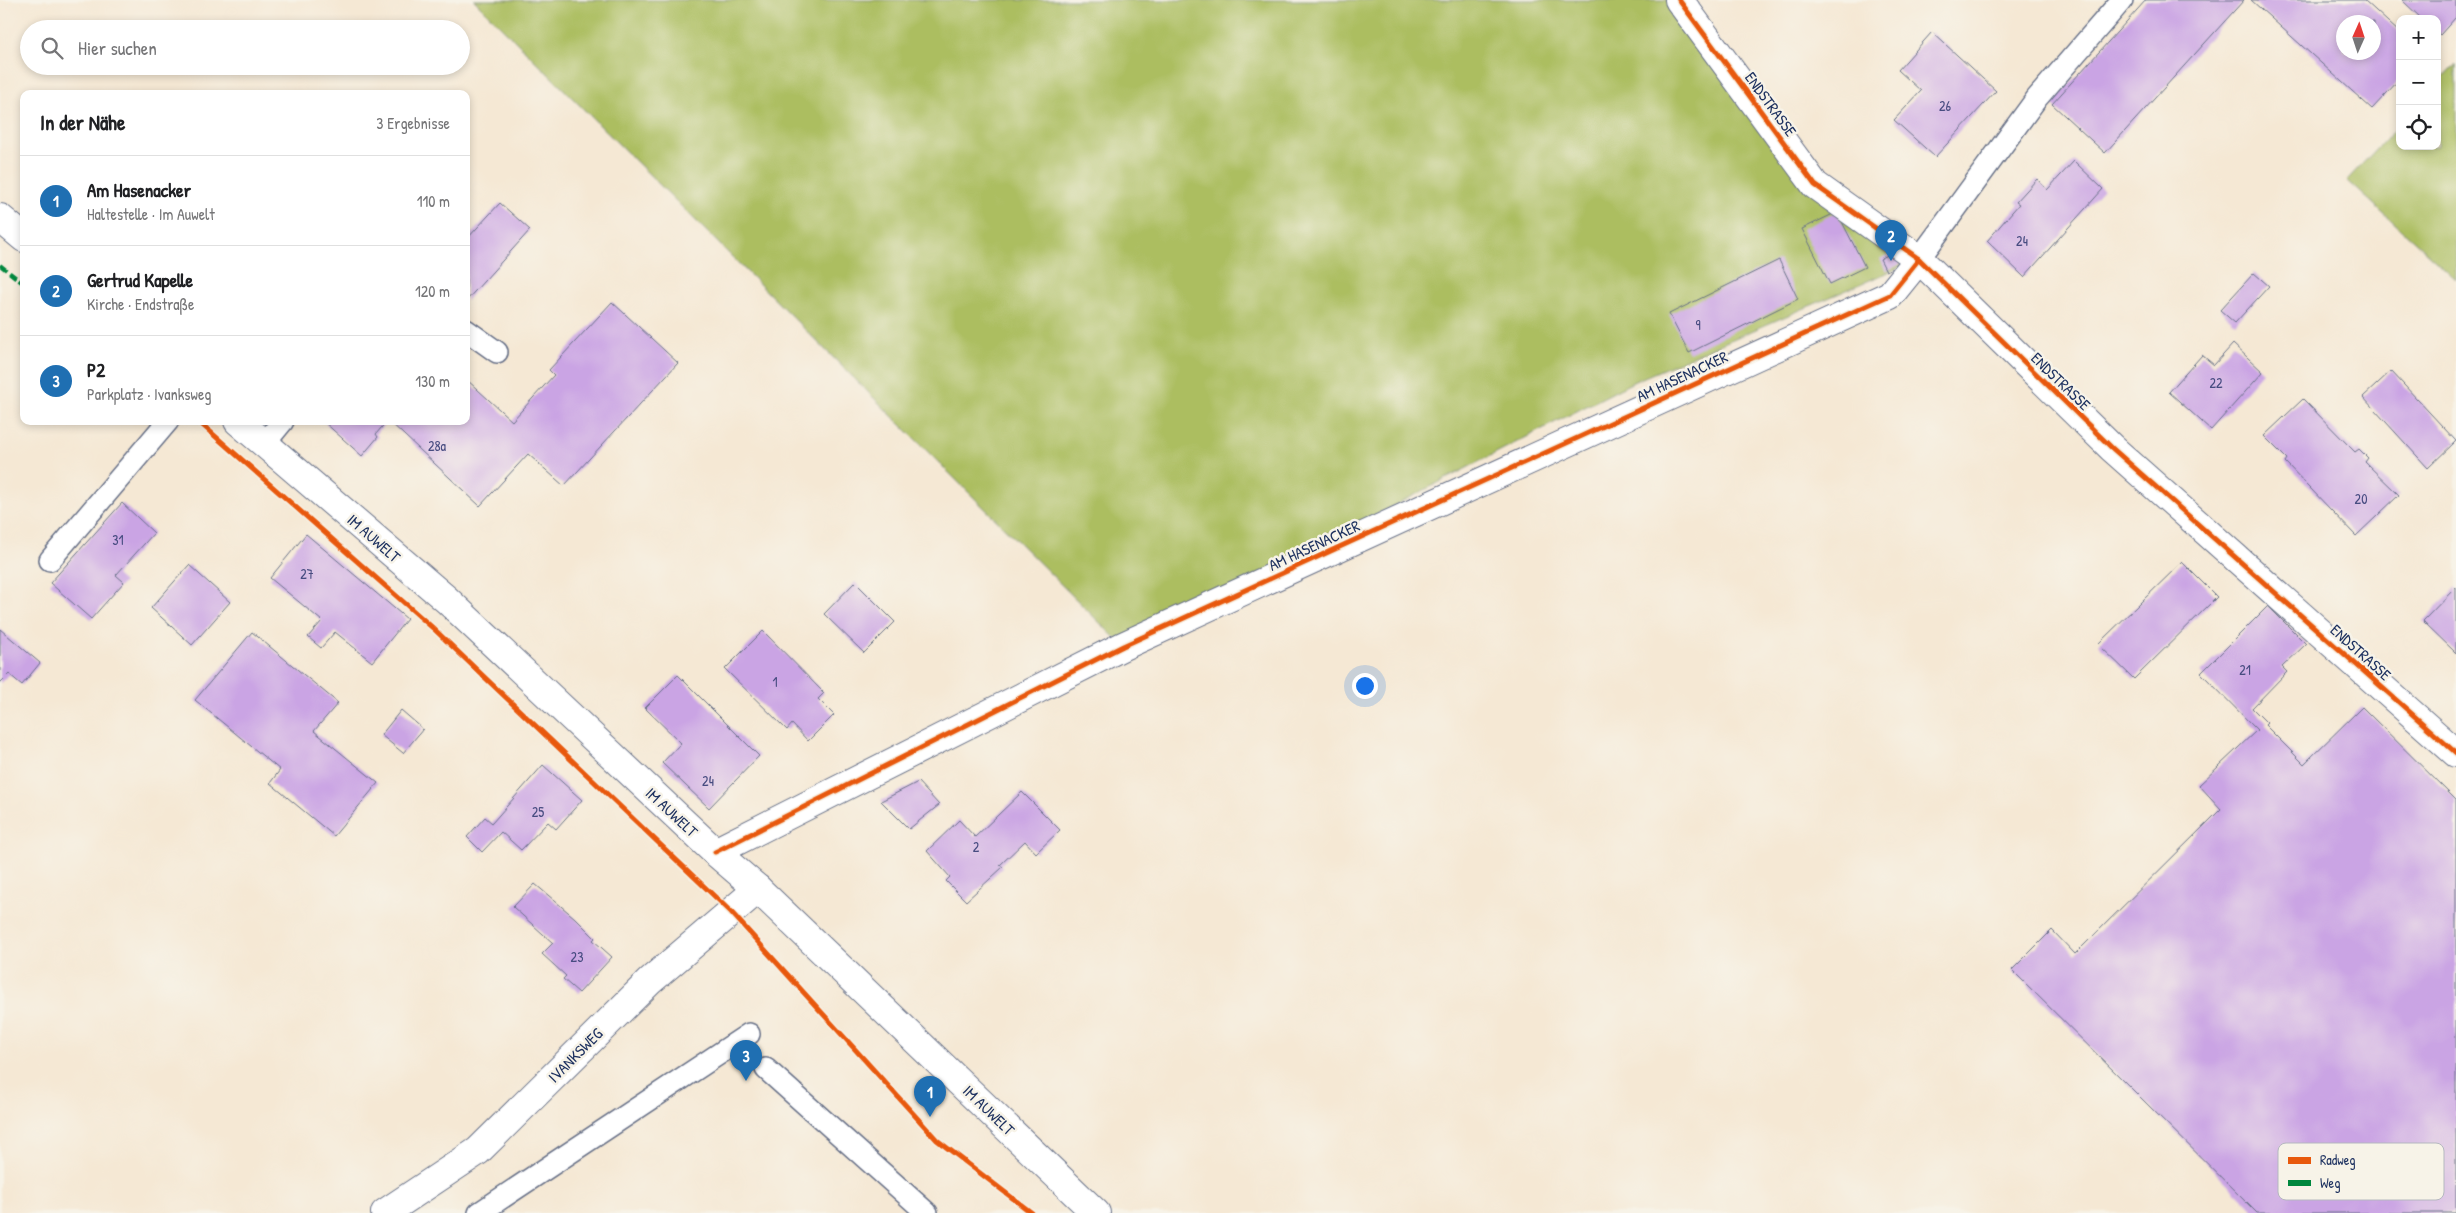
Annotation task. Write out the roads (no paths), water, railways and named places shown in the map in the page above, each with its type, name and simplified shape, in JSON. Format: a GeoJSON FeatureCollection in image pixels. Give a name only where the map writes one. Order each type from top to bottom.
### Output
{"type":"FeatureCollection","features":[{"type":"Feature","properties":{"kind":"street","name":"ENDSTRASSE"},"geometry":{"type":"LineString","coordinates":[[1680,0],[1815,185],[1919,260],[2112,448],[2456,753]]}},
{"type":"Feature","properties":{"kind":"street"},"geometry":{"type":"LineString","coordinates":[[0,218],[20,235]]}},
{"type":"Feature","properties":{"kind":"street","name":"AM HASENACKER"},"geometry":{"type":"LineString","coordinates":[[714,852],[1123,646],[1890,295],[1919,260]]}},
{"type":"Feature","properties":{"kind":"street","name":"IM AUWELT"},"geometry":{"type":"LineString","coordinates":[[243,425],[448,600],[714,852],[758,889],[1096,1213]]}},
{"type":"Feature","properties":{"kind":"street","name":"IVANKSWEG"},"geometry":{"type":"LineString","coordinates":[[385,1213],[478,1151],[650,981],[758,889]]}},
{"type":"Feature","properties":{"kind":"lane"},"geometry":{"type":"LineString","coordinates":[[1919,260],[2038,98],[2122,0]]}},
{"type":"Feature","properties":{"kind":"lane"},"geometry":{"type":"LineString","coordinates":[[470,333],[497,352]]}},
{"type":"Feature","properties":{"kind":"lane"},"geometry":{"type":"LineString","coordinates":[[50,560],[165,425]]}},
{"type":"Feature","properties":{"kind":"lane"},"geometry":{"type":"LineString","coordinates":[[264,444],[280,425]]}},
{"type":"Feature","properties":{"kind":"lane"},"geometry":{"type":"LineString","coordinates":[[479,1213],[749,1034]]}},
{"type":"Feature","properties":{"kind":"lane"},"geometry":{"type":"LineString","coordinates":[[766,1068],[927,1213]]}},
{"type":"Feature","properties":{"kind":"place","name":"Gertrud Kapelle"},"geometry":{"type":"Point","coordinates":[1891,261]}},
{"type":"Feature","properties":{"kind":"place","name":"P2"},"geometry":{"type":"Point","coordinates":[746,1081]}},
{"type":"Feature","properties":{"kind":"place","name":"Am Hasenacker"},"geometry":{"type":"Point","coordinates":[930,1117]}}]}
